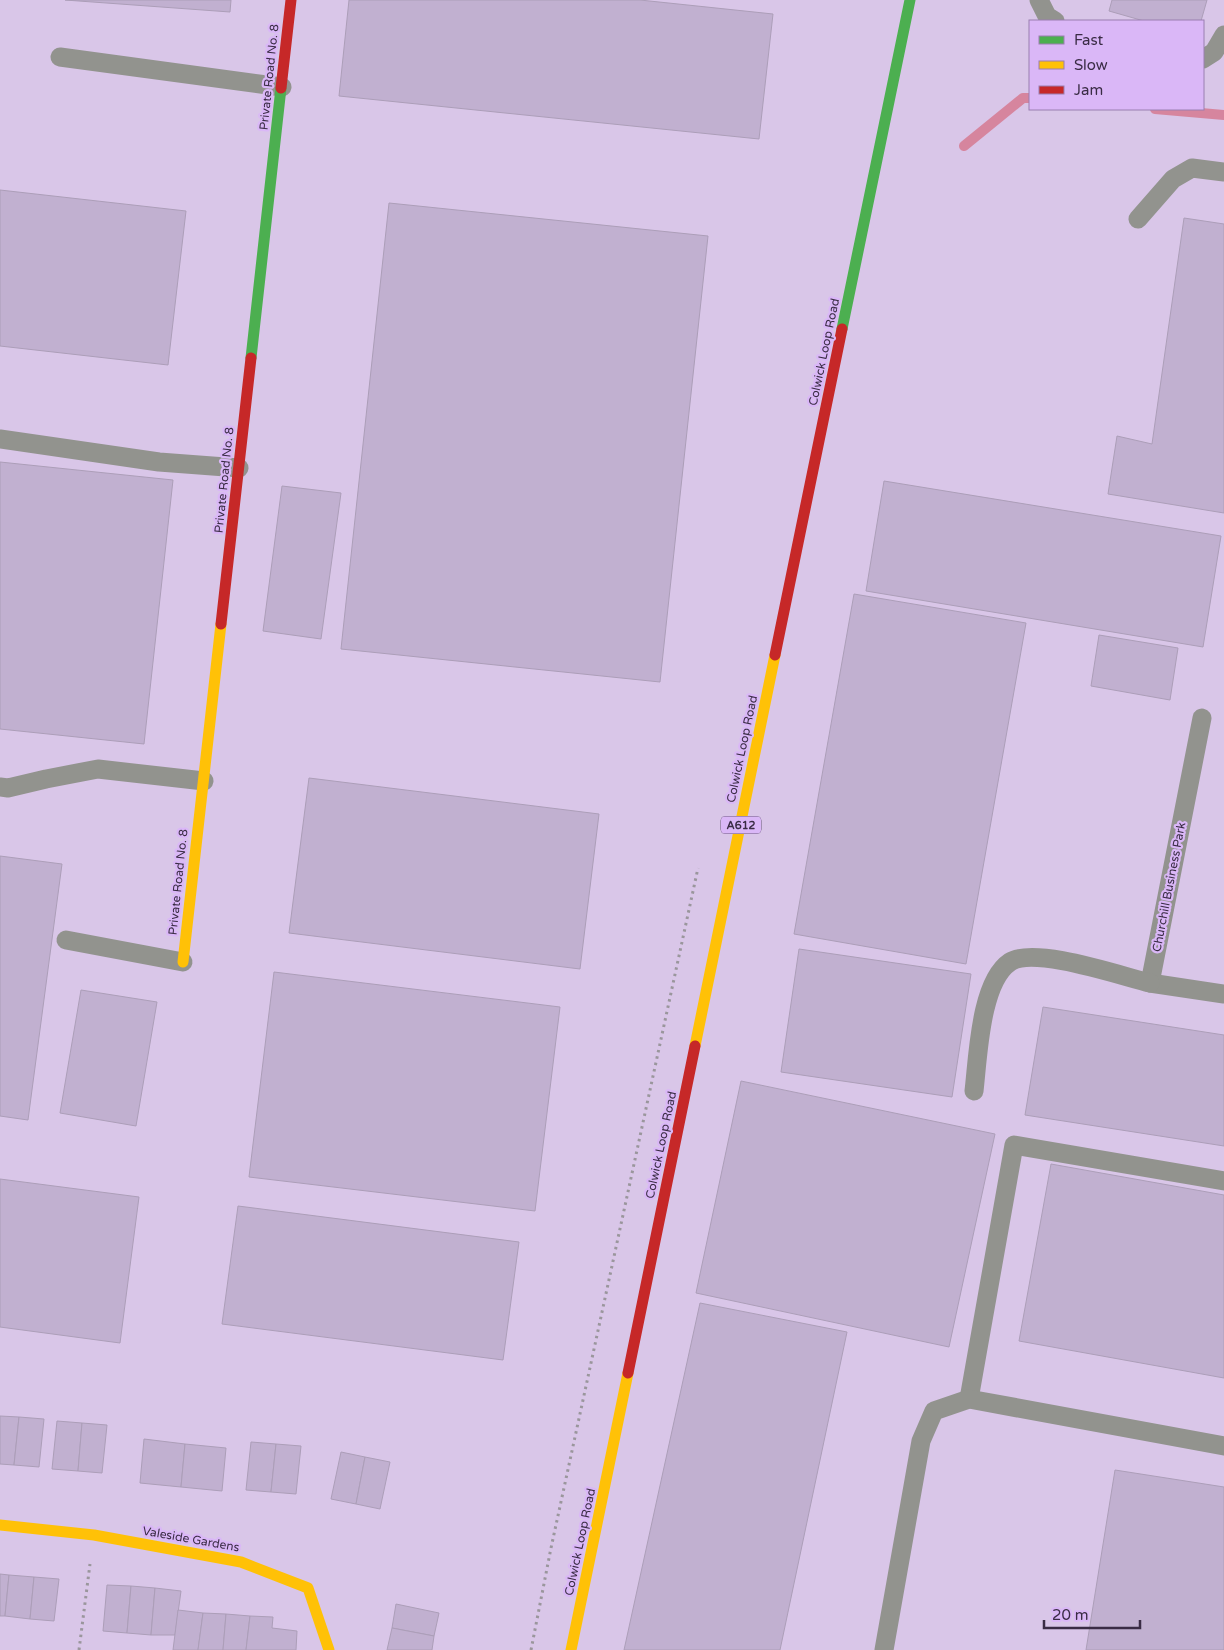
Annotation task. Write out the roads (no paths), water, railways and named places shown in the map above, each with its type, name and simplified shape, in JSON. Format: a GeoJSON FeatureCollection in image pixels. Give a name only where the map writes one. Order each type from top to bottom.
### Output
{"type":"FeatureCollection","features":[{"type":"Feature","properties":{"kind":"main road","name":"Private Road No. 8"},"geometry":{"type":"LineString","coordinates":[[183,962],[291,0]]}},
{"type":"Feature","properties":{"kind":"main road","name":"Colwick Loop Road"},"geometry":{"type":"LineString","coordinates":[[572,1650],[910,0]]}},
{"type":"Feature","properties":{"kind":"main road","name":"Valeside Gardens"},"geometry":{"type":"LineString","coordinates":[[0,1525],[94,1535],[241,1562],[308,1588],[329,1650]]}},
{"type":"Feature","properties":{"kind":"lane"},"geometry":{"type":"LineString","coordinates":[[1039,0],[1047,16],[1053,20]]}},
{"type":"Feature","properties":{"kind":"lane"},"geometry":{"type":"LineString","coordinates":[[1204,58],[1214,52],[1224,35]]}},
{"type":"Feature","properties":{"kind":"lane"},"geometry":{"type":"LineString","coordinates":[[60,57],[282,87]]}},
{"type":"Feature","properties":{"kind":"lane"},"geometry":{"type":"LineString","coordinates":[[1138,219],[1172,179],[1192,168],[1224,172]]}},
{"type":"Feature","properties":{"kind":"lane"},"geometry":{"type":"LineString","coordinates":[[0,439],[159,462],[239,468]]}},
{"type":"Feature","properties":{"kind":"lane","name":"Churchill Business Park"},"geometry":{"type":"LineString","coordinates":[[1150,983],[1202,718]]}},
{"type":"Feature","properties":{"kind":"lane"},"geometry":{"type":"LineString","coordinates":[[0,787],[8,788],[98,769],[204,781]]}},
{"type":"Feature","properties":{"kind":"lane"},"geometry":{"type":"LineString","coordinates":[[66,940],[183,962]]}},
{"type":"Feature","properties":{"kind":"lane"},"geometry":{"type":"LineString","coordinates":[[974,1091],[985,1008],[999,973],[1010,961],[1030,956],[1054,959],[1150,983],[1224,994]]}},
{"type":"Feature","properties":{"kind":"lane"},"geometry":{"type":"LineString","coordinates":[[969,1399],[1014,1145],[1224,1180]]}},
{"type":"Feature","properties":{"kind":"lane"},"geometry":{"type":"LineString","coordinates":[[884,1650],[921,1441],[934,1411],[969,1399],[1224,1446]]}},
{"type":"Feature","properties":{"kind":"waterway"},"geometry":{"type":"LineString","coordinates":[[964,146],[1023,98],[1029,98]]}},
{"type":"Feature","properties":{"kind":"waterway"},"geometry":{"type":"LineString","coordinates":[[1166,110],[1224,115]]}}]}
